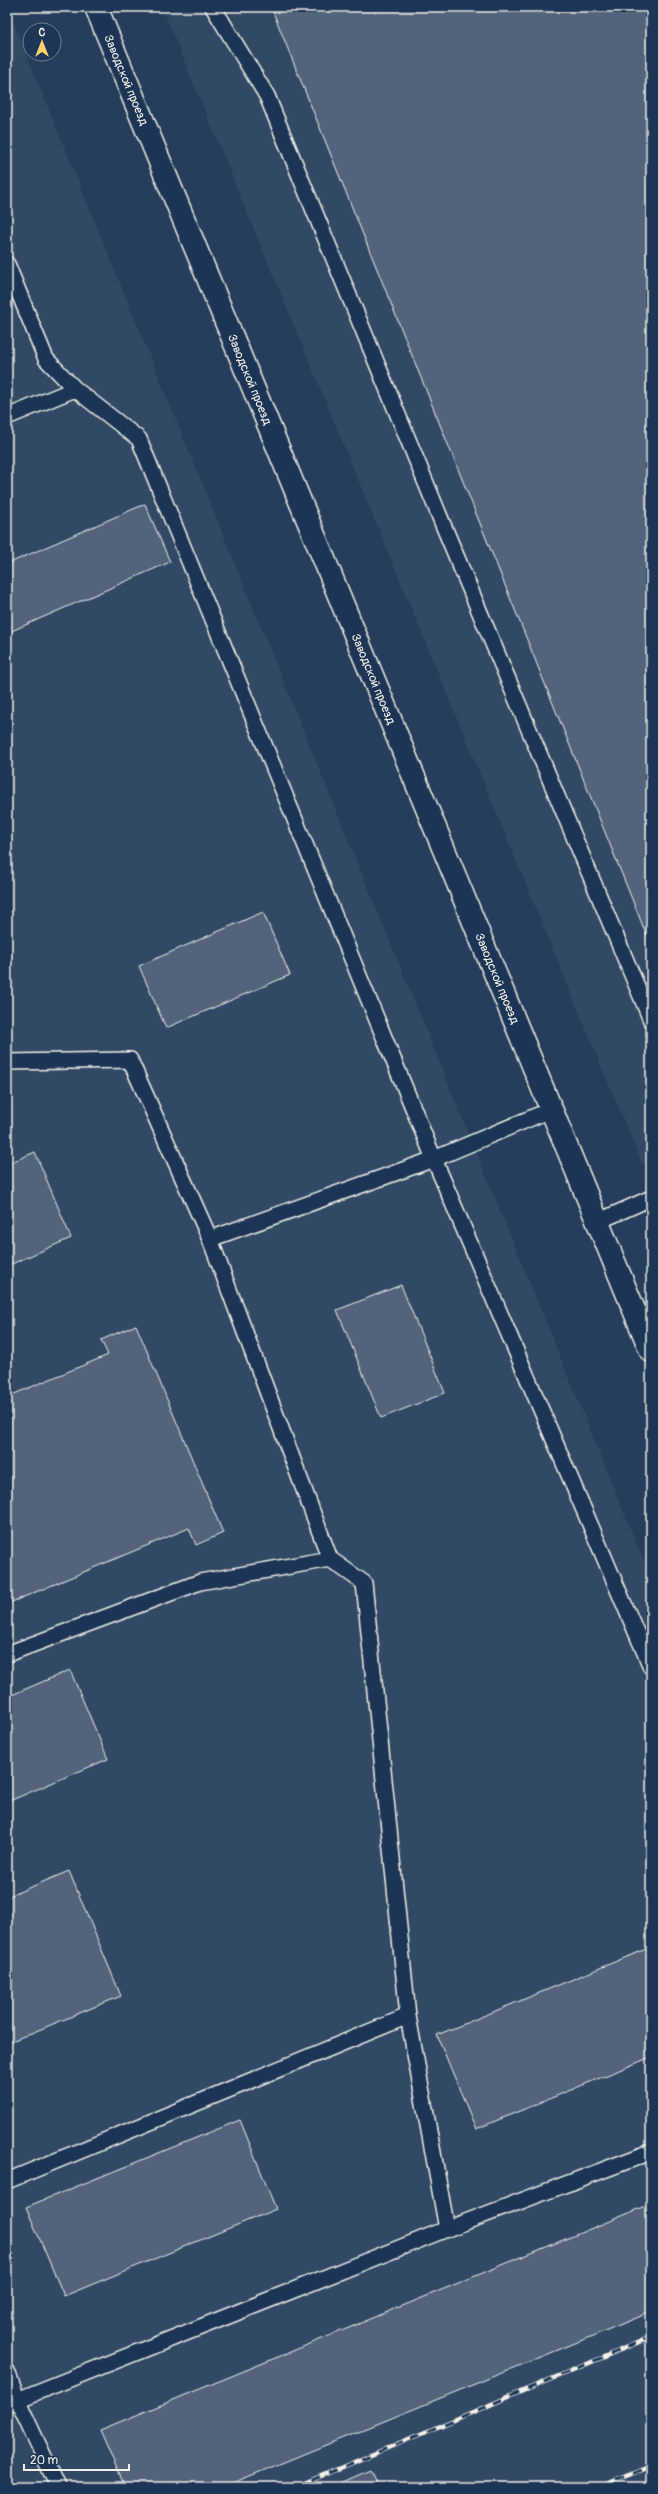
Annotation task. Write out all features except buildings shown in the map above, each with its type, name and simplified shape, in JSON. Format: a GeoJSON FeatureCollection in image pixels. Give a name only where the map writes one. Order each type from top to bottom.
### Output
{"type":"FeatureCollection","features":[{"type":"Feature","properties":{"kind":"street","name":"Заводской проезд"},"geometry":{"type":"LineString","coordinates":[[96,7],[550,1110],[651,1351]]}},
{"type":"Feature","properties":{"kind":"lane"},"geometry":{"type":"LineString","coordinates":[[212,7],[267,96],[444,527],[651,1020]]}},
{"type":"Feature","properties":{"kind":"lane"},"geometry":{"type":"LineString","coordinates":[[7,264],[46,358],[75,389],[139,439],[434,1159],[651,1667]]}},
{"type":"Feature","properties":{"kind":"lane"},"geometry":{"type":"LineString","coordinates":[[7,417],[75,389]]}},
{"type":"Feature","properties":{"kind":"lane"},"geometry":{"type":"LineString","coordinates":[[7,1062],[130,1060],[210,1239],[330,1559],[364,1583],[408,2016],[447,2229]]}},
{"type":"Feature","properties":{"kind":"lane"},"geometry":{"type":"LineString","coordinates":[[210,1239],[434,1159],[550,1110]]}},
{"type":"Feature","properties":{"kind":"lane"},"geometry":{"type":"LineString","coordinates":[[597,1222],[651,1198]]}},
{"type":"Feature","properties":{"kind":"lane"},"geometry":{"type":"LineString","coordinates":[[7,1654],[200,1582],[330,1559]]}},
{"type":"Feature","properties":{"kind":"lane"},"geometry":{"type":"LineString","coordinates":[[7,2181],[408,2016]]}},
{"type":"Feature","properties":{"kind":"lane"},"geometry":{"type":"LineString","coordinates":[[12,2403],[447,2229],[651,2152]]}},
{"type":"Feature","properties":{"kind":"lane"},"geometry":{"type":"LineString","coordinates":[[7,2371],[12,2403],[58,2487]]}},
{"type":"Feature","properties":{"kind":"shaded area"},"geometry":{"type":"Polygon","coordinates":[[[7,7],[22,44],[22,62],[30,62],[651,1579],[651,2487],[7,2487],[7,7]]]}},
{"type":"Feature","properties":{"kind":"shaded area"},"geometry":{"type":"Polygon","coordinates":[[[162,7],[651,7],[651,1160],[642,1164],[162,7]]]}},
{"type":"Feature","properties":{"kind":"railway"},"geometry":{"type":"LineString","coordinates":[[295,2487],[651,2337]]}},
{"type":"Feature","properties":{"kind":"railway"},"geometry":{"type":"LineString","coordinates":[[599,2487],[651,2466]]}}]}
